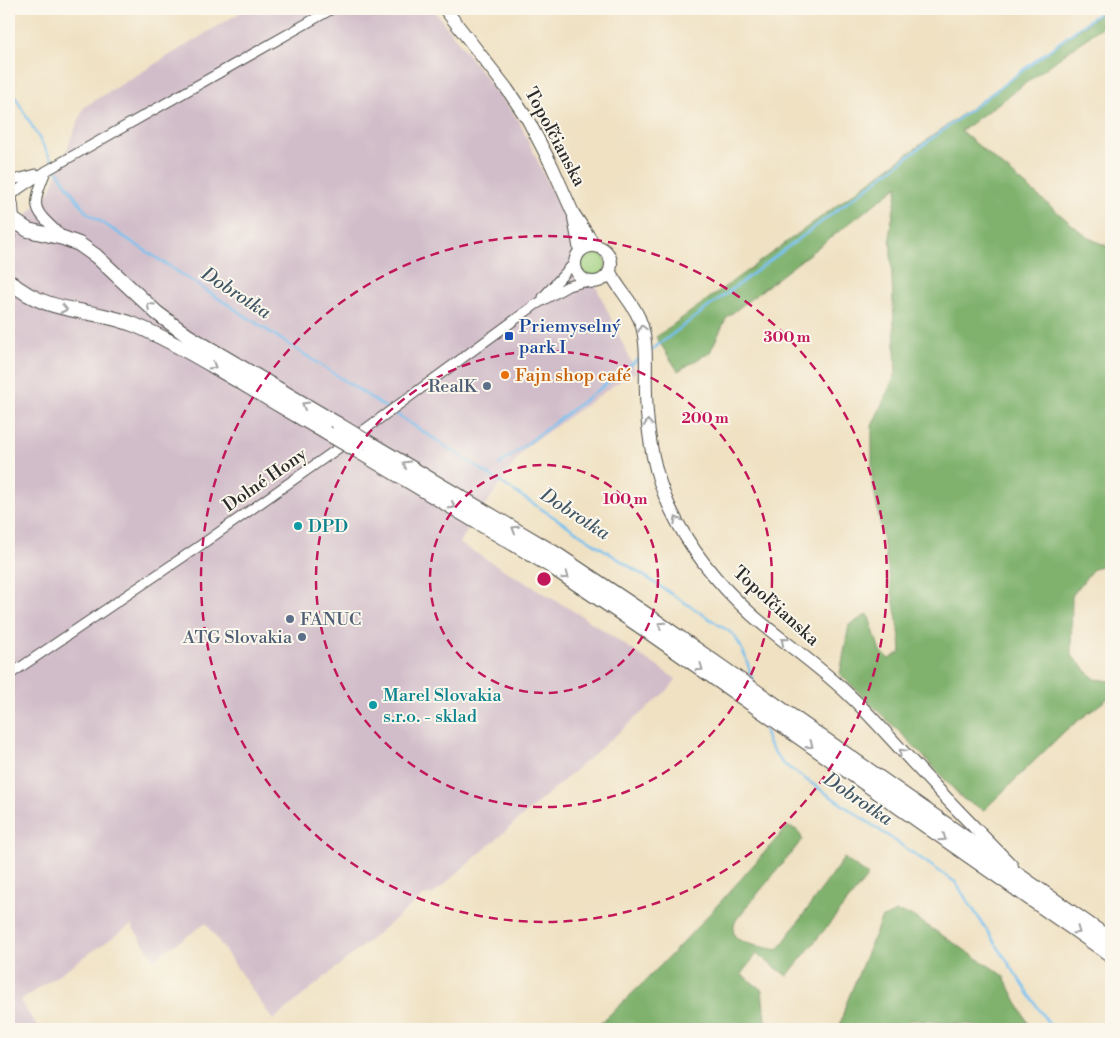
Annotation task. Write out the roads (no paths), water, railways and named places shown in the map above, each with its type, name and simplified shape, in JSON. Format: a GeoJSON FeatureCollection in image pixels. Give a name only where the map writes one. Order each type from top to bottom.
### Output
{"type":"FeatureCollection","features":[{"type":"Feature","properties":{"kind":"main road"},"geometry":{"type":"LineString","coordinates":[[9,198],[12,208],[10,226],[63,238],[79,244],[96,256],[158,313],[188,336],[339,425],[363,447],[549,565],[640,626],[1111,954]]}},
{"type":"Feature","properties":{"kind":"main road"},"geometry":{"type":"LineString","coordinates":[[11,285],[39,302],[136,325],[171,342],[327,433],[363,447],[556,554],[647,614],[1111,940]]}},
{"type":"Feature","properties":{"kind":"street"},"geometry":{"type":"LineString","coordinates":[[9,198],[19,189],[63,161],[332,9]]}},
{"type":"Feature","properties":{"kind":"street","name":"Topoľčianska"},"geometry":{"type":"LineString","coordinates":[[445,9],[507,89],[528,120],[552,166],[573,213],[596,246]]}},
{"type":"Feature","properties":{"kind":"street"},"geometry":{"type":"LineString","coordinates":[[9,181],[46,171]]}},
{"type":"Feature","properties":{"kind":"street"},"geometry":{"type":"LineString","coordinates":[[46,171],[37,195],[36,206],[43,218],[63,238]]}},
{"type":"Feature","properties":{"kind":"street","name":"Topoľčianska"},"geometry":{"type":"LineString","coordinates":[[573,213],[578,257]]}},
{"type":"Feature","properties":{"kind":"street"},"geometry":{"type":"LineString","coordinates":[[596,246],[604,249],[609,255],[611,263],[610,272],[600,281],[588,281],[578,274],[578,257],[587,247],[596,246]]}},
{"type":"Feature","properties":{"kind":"street","name":"Dolné Hony"},"geometry":{"type":"LineString","coordinates":[[535,305],[578,257]]}},
{"type":"Feature","properties":{"kind":"street","name":"Topoľčianska"},"geometry":{"type":"LineString","coordinates":[[610,272],[615,282],[636,310],[643,328],[646,346],[646,402],[651,449],[669,506],[696,553],[730,593],[753,615],[849,694],[935,787],[1023,877]]}},
{"type":"Feature","properties":{"kind":"street","name":"Dolné Hony"},"geometry":{"type":"LineString","coordinates":[[9,675],[198,547],[380,419],[535,305],[568,286],[588,281]]}},
{"type":"Feature","properties":{"kind":"waterway"},"geometry":{"type":"LineString","coordinates":[[650,351],[1104,9]]}},
{"type":"Feature","properties":{"kind":"waterway","name":"Dobrotka"},"geometry":{"type":"LineString","coordinates":[[9,86],[62,178],[86,212],[388,409]]}},
{"type":"Feature","properties":{"kind":"waterway"},"geometry":{"type":"LineString","coordinates":[[499,465],[640,358]]}},
{"type":"Feature","properties":{"kind":"waterway","name":"Dobrotka"},"geometry":{"type":"LineString","coordinates":[[393,412],[733,634],[743,651],[753,682]]}},
{"type":"Feature","properties":{"kind":"waterway","name":"Dobrotka"},"geometry":{"type":"LineString","coordinates":[[761,717],[768,743],[782,763],[955,882],[1052,1029]]}},
{"type":"Feature","properties":{"kind":"place","name":"Priemyselný park I"},"geometry":{"type":"Point","coordinates":[509,336]}},
{"type":"Feature","properties":{"kind":"place","name":"Fajn shop café"},"geometry":{"type":"Point","coordinates":[505,375]}},
{"type":"Feature","properties":{"kind":"place","name":"RealK"},"geometry":{"type":"Point","coordinates":[487,386]}},
{"type":"Feature","properties":{"kind":"place","name":"DPD"},"geometry":{"type":"Point","coordinates":[298,526]}},
{"type":"Feature","properties":{"kind":"place","name":"FANUC"},"geometry":{"type":"Point","coordinates":[290,619]}},
{"type":"Feature","properties":{"kind":"place","name":"ATG Slovakia"},"geometry":{"type":"Point","coordinates":[302,637]}},
{"type":"Feature","properties":{"kind":"place","name":"Marel Slovakia s.r.o. - sklad"},"geometry":{"type":"Point","coordinates":[373,705]}}]}
